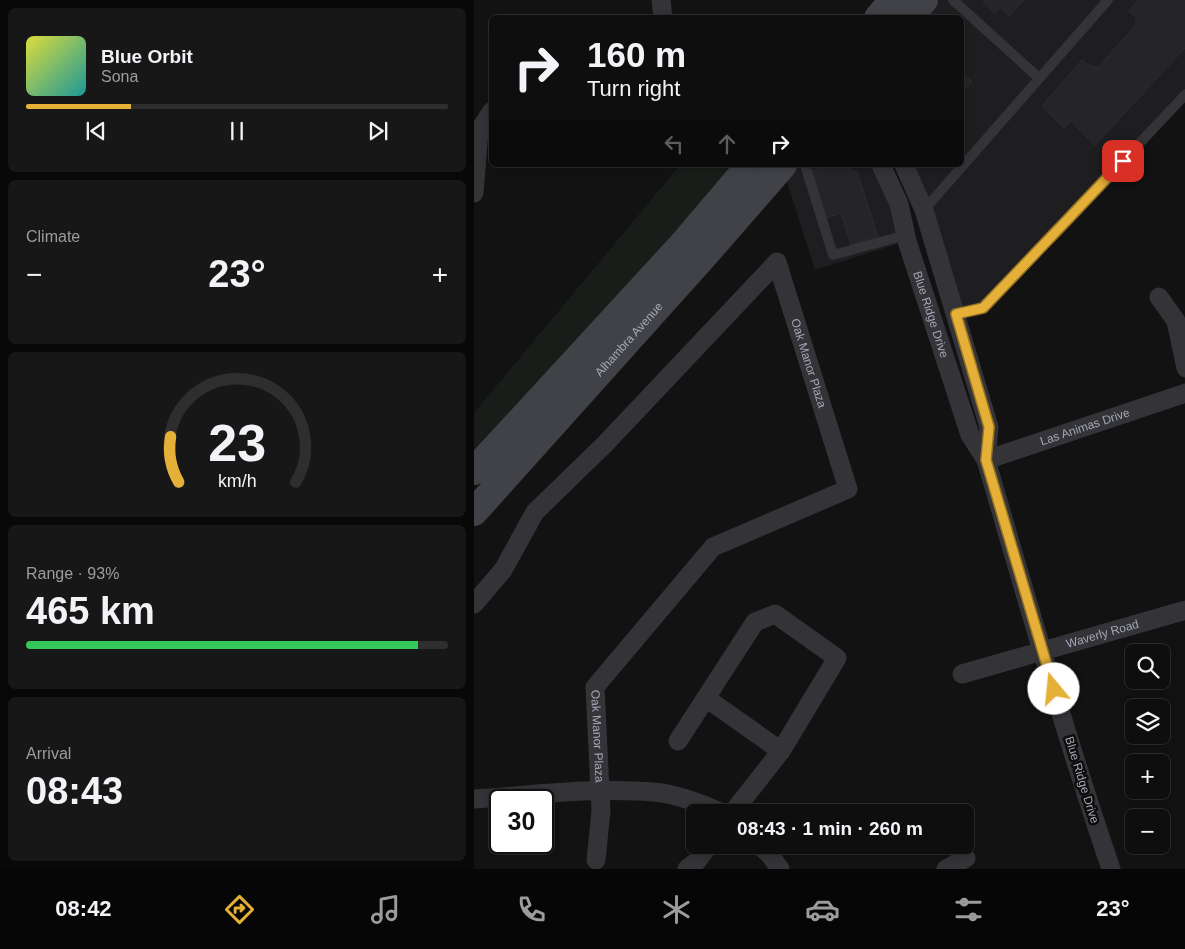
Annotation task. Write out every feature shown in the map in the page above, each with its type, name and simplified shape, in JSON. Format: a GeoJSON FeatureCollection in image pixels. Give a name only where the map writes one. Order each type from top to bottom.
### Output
{"type":"FeatureCollection","features":[{"type":"Feature","properties":{"kind":"main road"},"geometry":{"type":"LineString","coordinates":[[888,15],[913,8]]}},
{"type":"Feature","properties":{"kind":"main road","name":"Alhambra Avenue"},"geometry":{"type":"LineString","coordinates":[[474,471],[682,245],[748,167]]}},
{"type":"Feature","properties":{"kind":"main road","name":"Alhambra Avenue"},"geometry":{"type":"LineString","coordinates":[[474,512],[781,167]]}},
{"type":"Feature","properties":{"kind":"street"},"geometry":{"type":"LineString","coordinates":[[661,0],[663,15]]}},
{"type":"Feature","properties":{"kind":"street"},"geometry":{"type":"LineString","coordinates":[[474,192],[477,131],[489,115]]}},
{"type":"Feature","properties":{"kind":"street","name":"Blue Ridge Drive"},"geometry":{"type":"LineString","coordinates":[[882,167],[899,204],[906,234],[970,435],[986,460],[1094,819],[1111,869]]}},
{"type":"Feature","properties":{"kind":"street","name":"Blue Ridge Drive"},"geometry":{"type":"LineString","coordinates":[[905,167],[924,210],[989,427],[986,460]]}},
{"type":"Feature","properties":{"kind":"street","name":"Oak Manor Plaza"},"geometry":{"type":"LineString","coordinates":[[474,604],[503,570],[536,512],[605,444],[777,262],[848,489],[713,547],[595,687],[600,791]]}},
{"type":"Feature","properties":{"kind":"street"},"geometry":{"type":"LineString","coordinates":[[1159,297],[1176,321],[1185,368]]}},
{"type":"Feature","properties":{"kind":"street","name":"Las Animas Drive"},"geometry":{"type":"LineString","coordinates":[[986,460],[1185,394]]}},
{"type":"Feature","properties":{"kind":"street","name":"Waverly Road"},"geometry":{"type":"LineString","coordinates":[[962,674],[1185,610]]}},
{"type":"Feature","properties":{"kind":"street"},"geometry":{"type":"LineString","coordinates":[[678,742],[755,622],[775,614],[837,658],[781,751],[739,804]]}},
{"type":"Feature","properties":{"kind":"street"},"geometry":{"type":"LineString","coordinates":[[706,698],[781,751]]}},
{"type":"Feature","properties":{"kind":"street"},"geometry":{"type":"LineString","coordinates":[[595,866],[600,791]]}},
{"type":"Feature","properties":{"kind":"street"},"geometry":{"type":"LineString","coordinates":[[474,799],[600,791],[656,792],[702,804]]}},
{"type":"Feature","properties":{"kind":"street"},"geometry":{"type":"LineString","coordinates":[[687,869],[697,862],[703,854]]}},
{"type":"Feature","properties":{"kind":"street"},"geometry":{"type":"LineString","coordinates":[[769,854],[780,869]]}},
{"type":"Feature","properties":{"kind":"street"},"geometry":{"type":"LineString","coordinates":[[946,869],[966,858]]}},
{"type":"Feature","properties":{"kind":"lane"},"geometry":{"type":"LineString","coordinates":[[953,0],[1039,78]]}},
{"type":"Feature","properties":{"kind":"lane"},"geometry":{"type":"LineString","coordinates":[[962,9],[970,0]]}},
{"type":"Feature","properties":{"kind":"lane"},"geometry":{"type":"LineString","coordinates":[[964,164],[1108,0]]}},
{"type":"Feature","properties":{"kind":"lane"},"geometry":{"type":"LineString","coordinates":[[956,314],[983,308],[1185,94]]}},
{"type":"Feature","properties":{"kind":"lane"},"geometry":{"type":"LineString","coordinates":[[805,167],[833,255],[906,234]]}},
{"type":"Feature","properties":{"kind":"lane"},"geometry":{"type":"LineString","coordinates":[[924,210],[961,167]]}},
{"type":"Feature","properties":{"kind":"shaded area"},"geometry":{"type":"Polygon","coordinates":[[[924,0],[1185,0],[1185,93],[982,308],[958,319],[905,167],[964,167],[964,15],[911,15],[924,0]]]}},
{"type":"Feature","properties":{"kind":"shaded area"},"geometry":{"type":"Polygon","coordinates":[[[678,167],[748,167],[474,471],[474,413],[678,167]]]}},
{"type":"Feature","properties":{"kind":"shaded area"},"geometry":{"type":"Polygon","coordinates":[[[782,167],[882,167],[907,241],[815,270],[782,167]]]}},
{"type":"Feature","properties":{"kind":"building"},"geometry":{"type":"Polygon","coordinates":[[[985,0],[1024,0],[1009,16],[1000,7],[995,13],[983,2],[985,0]]]}},
{"type":"Feature","properties":{"kind":"building"},"geometry":{"type":"Polygon","coordinates":[[[1138,0],[1186,0],[1186,47],[1095,145],[1071,121],[1064,128],[1042,106],[1082,60],[1090,66],[1098,67],[1136,25],[1136,17],[1129,11],[1138,0]]]}},
{"type":"Feature","properties":{"kind":"building"},"geometry":{"type":"Polygon","coordinates":[[[964,74],[972,82],[964,91],[964,74]]]}},
{"type":"Feature","properties":{"kind":"building"},"geometry":{"type":"Polygon","coordinates":[[[824,167],[850,167],[852,173],[857,171],[878,237],[851,245],[841,213],[826,218],[812,171],[824,167]]]}},
{"type":"Feature","properties":{"kind":"route"},"geometry":{"type":"LineString","coordinates":[[1054,689],[986,460],[989,427],[956,314],[983,308],[1123,161]]}}]}
